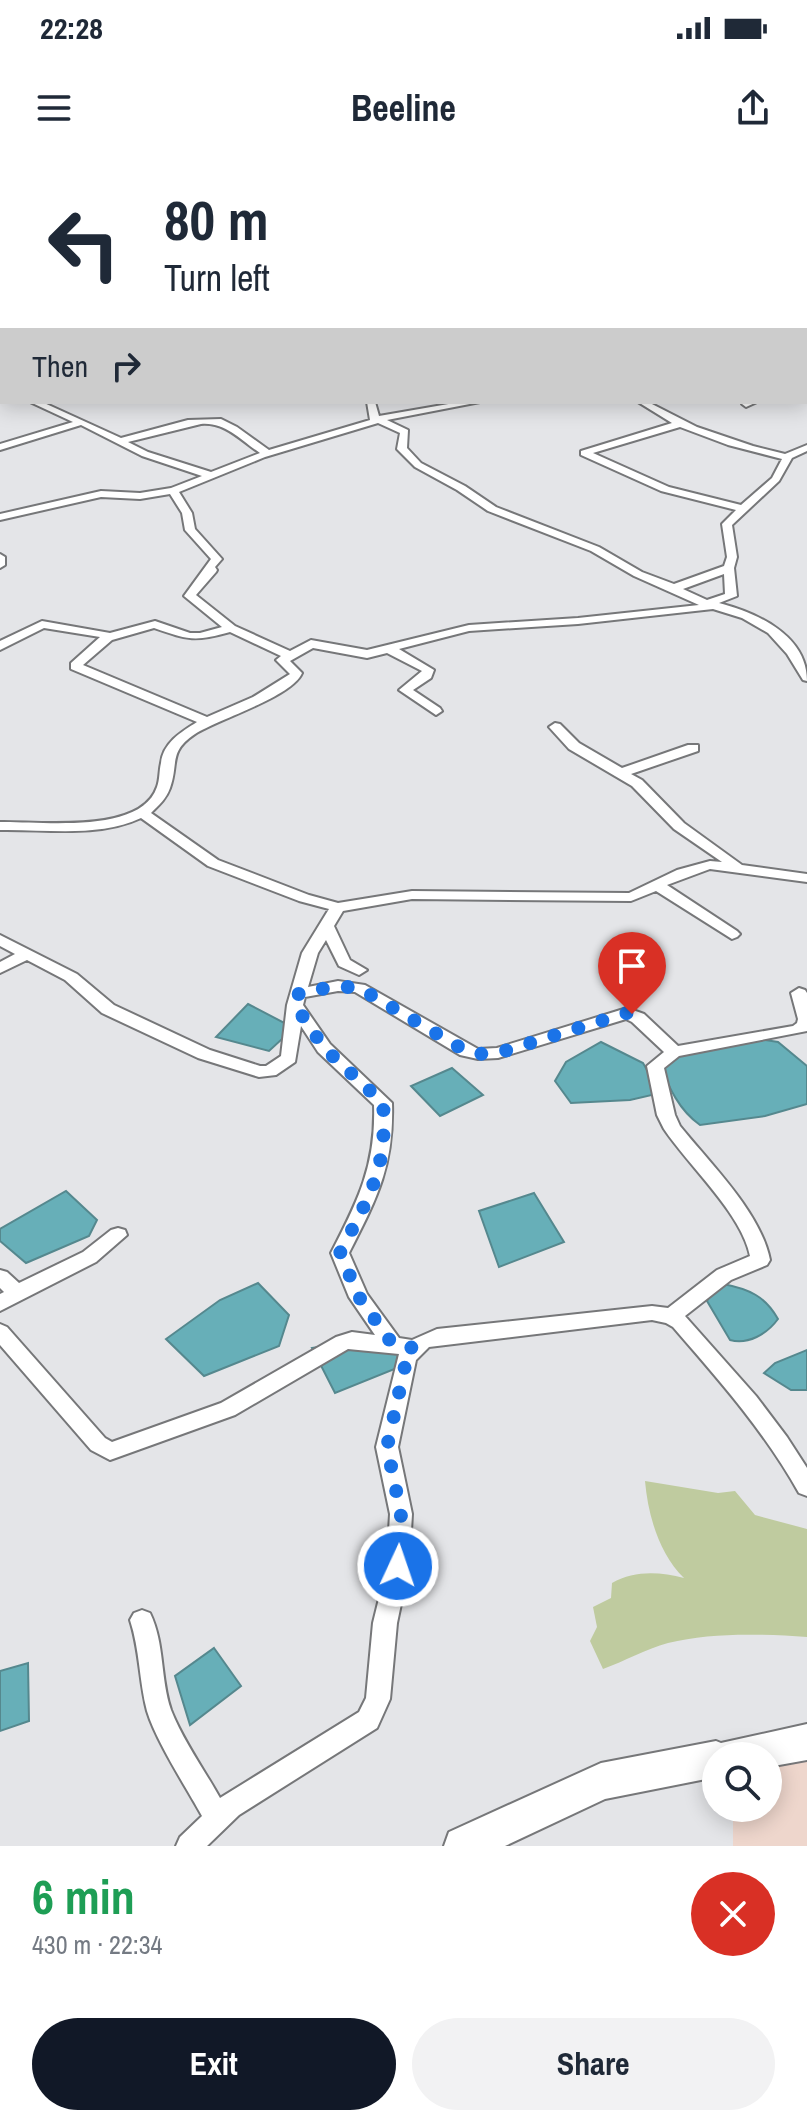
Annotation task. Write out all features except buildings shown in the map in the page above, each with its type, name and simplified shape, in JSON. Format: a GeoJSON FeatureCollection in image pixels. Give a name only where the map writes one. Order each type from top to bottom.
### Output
{"type":"FeatureCollection","features":[{"type":"Feature","properties":{"kind":"main road"},"geometry":{"type":"LineString","coordinates":[[782,1747],[807,1742]]}},
{"type":"Feature","properties":{"kind":"main road"},"geometry":{"type":"LineString","coordinates":[[463,1846],[601,1781],[702,1762]]}},
{"type":"Feature","properties":{"kind":"street"},"geometry":{"type":"LineString","coordinates":[[39,404],[145,454],[209,475]]}},
{"type":"Feature","properties":{"kind":"street"},"geometry":{"type":"LineString","coordinates":[[372,404],[377,419],[405,432],[402,449],[418,465],[492,509],[595,549],[638,574],[674,588],[706,606],[739,613],[766,625],[786,645],[807,677]]}},
{"type":"Feature","properties":{"kind":"street"},"geometry":{"type":"LineString","coordinates":[[0,517],[101,494],[140,496],[173,491],[267,453],[377,419],[464,404]]}},
{"type":"Feature","properties":{"kind":"street"},"geometry":{"type":"LineString","coordinates":[[646,404],[682,423],[765,452],[782,456],[807,448]]}},
{"type":"Feature","properties":{"kind":"street"},"geometry":{"type":"LineString","coordinates":[[121,441],[214,419],[238,431],[250,444],[267,453]]}},
{"type":"Feature","properties":{"kind":"street"},"geometry":{"type":"LineString","coordinates":[[0,447],[82,422]]}},
{"type":"Feature","properties":{"kind":"street"},"geometry":{"type":"LineString","coordinates":[[682,423],[584,453],[651,483],[735,507]]}},
{"type":"Feature","properties":{"kind":"street"},"geometry":{"type":"LineString","coordinates":[[0,826],[83,826],[144,814],[158,800],[168,781],[167,766],[172,748],[209,723],[294,678],[296,673],[282,660],[287,654],[311,644],[326,644],[355,654],[469,628],[589,620],[706,606],[731,596],[729,568],[732,557],[727,524],[735,507],[776,479],[782,456]]}},
{"type":"Feature","properties":{"kind":"street"},"geometry":{"type":"LineString","coordinates":[[173,491],[187,513],[190,530],[217,559],[190,596],[231,628],[287,654]]}},
{"type":"Feature","properties":{"kind":"street"},"geometry":{"type":"LineString","coordinates":[[0,557],[0,565]]}},
{"type":"Feature","properties":{"kind":"street"},"geometry":{"type":"LineString","coordinates":[[674,588],[729,568]]}},
{"type":"Feature","properties":{"kind":"street"},"geometry":{"type":"LineString","coordinates":[[0,646],[42,624],[104,635],[155,624],[200,637],[231,628]]}},
{"type":"Feature","properties":{"kind":"street"},"geometry":{"type":"LineString","coordinates":[[104,635],[75,666],[209,723]]}},
{"type":"Feature","properties":{"kind":"street"},"geometry":{"type":"LineString","coordinates":[[387,648],[428,670],[427,675],[405,690],[436,711]]}},
{"type":"Feature","properties":{"kind":"street"},"geometry":{"type":"LineString","coordinates":[[555,727],[574,746],[637,783],[679,826],[740,869]]}},
{"type":"Feature","properties":{"kind":"street"},"geometry":{"type":"LineString","coordinates":[[621,773],[693,748]]}},
{"type":"Feature","properties":{"kind":"street"},"geometry":{"type":"LineString","coordinates":[[144,814],[213,863],[304,898],[338,907],[412,895],[622,898],[637,896],[682,873],[710,865],[807,878]]}},
{"type":"Feature","properties":{"kind":"street"},"geometry":{"type":"LineString","coordinates":[[657,885],[732,934]]}},
{"type":"Feature","properties":{"kind":"street"},"geometry":{"type":"LineString","coordinates":[[0,940],[71,977],[108,1009],[204,1054],[259,1072],[270,1071],[289,1058],[297,999],[310,953],[338,907]]}},
{"type":"Feature","properties":{"kind":"street"},"geometry":{"type":"LineString","coordinates":[[326,925],[344,963],[359,970]]}},
{"type":"Feature","properties":{"kind":"street"},"geometry":{"type":"LineString","coordinates":[[0,968],[27,954]]}},
{"type":"Feature","properties":{"kind":"street"},"geometry":{"type":"LineString","coordinates":[[297,999],[338,986],[359,988],[466,1051],[478,1054],[498,1053],[627,1013],[638,1018],[674,1052]]}},
{"type":"Feature","properties":{"kind":"street"},"geometry":{"type":"LineString","coordinates":[[671,1316],[724,1275],[760,1260],[761,1250],[666,1115],[655,1066],[674,1052],[805,1026],[799,993]]}},
{"type":"Feature","properties":{"kind":"street"},"geometry":{"type":"LineString","coordinates":[[189,1846],[216,1817],[368,1720],[378,1699],[385,1623],[398,1566],[401,1514],[387,1447],[407,1357],[404,1346],[359,1297],[340,1253],[379,1177],[385,1132],[383,1103],[324,1048],[297,999]]}},
{"type":"Feature","properties":{"kind":"street"},"geometry":{"type":"LineString","coordinates":[[0,1277],[8,1298],[76,1267],[118,1235]]}},
{"type":"Feature","properties":{"kind":"street"},"geometry":{"type":"LineString","coordinates":[[0,1332],[98,1444],[110,1451],[228,1409],[343,1342],[352,1340],[404,1346],[437,1337],[652,1313],[671,1316],[680,1322],[732,1382],[793,1461],[807,1487]]}},
{"type":"Feature","properties":{"kind":"street"},"geometry":{"type":"LineString","coordinates":[[142,1620],[150,1645],[153,1684],[160,1714],[216,1817]]}},
{"type":"Feature","properties":{"kind":"shaded area"},"geometry":{"type":"Polygon","coordinates":[[[807,1747],[807,1846],[733,1846],[733,1822],[782,1822],[782,1753],[807,1747]]]}},
{"type":"Feature","properties":{"kind":"green space"},"geometry":{"type":"Polygon","coordinates":[[[645,1481],[718,1493],[735,1491],[755,1515],[807,1529],[807,1637],[737,1635],[685,1639],[603,1669],[590,1641],[597,1627],[593,1607],[611,1598],[612,1583],[648,1573],[684,1578],[661,1546],[645,1481]]]}},
{"type":"Feature","properties":{"kind":"water"},"geometry":{"type":"Polygon","coordinates":[[[248,1004],[294,1028],[269,1051],[216,1037],[248,1004]]]}},
{"type":"Feature","properties":{"kind":"water"},"geometry":{"type":"Polygon","coordinates":[[[759,1039],[778,1042],[807,1066],[807,1104],[765,1116],[700,1125],[686,1113],[676,1098],[660,1064],[680,1053],[759,1039]]]}},
{"type":"Feature","properties":{"kind":"water"},"geometry":{"type":"Polygon","coordinates":[[[601,1042],[643,1063],[656,1086],[652,1095],[630,1100],[571,1103],[555,1081],[566,1062],[601,1042]]]}},
{"type":"Feature","properties":{"kind":"water"},"geometry":{"type":"Polygon","coordinates":[[[452,1068],[483,1095],[440,1116],[411,1086],[452,1068]]]}},
{"type":"Feature","properties":{"kind":"water"},"geometry":{"type":"Polygon","coordinates":[[[66,1191],[97,1220],[89,1236],[26,1263],[0,1241],[0,1229],[66,1191]]]}},
{"type":"Feature","properties":{"kind":"water"},"geometry":{"type":"Polygon","coordinates":[[[534,1193],[564,1242],[499,1267],[479,1211],[534,1193]]]}},
{"type":"Feature","properties":{"kind":"water"},"geometry":{"type":"Polygon","coordinates":[[[258,1283],[289,1315],[279,1346],[204,1376],[166,1339],[220,1300],[258,1283]]]}},
{"type":"Feature","properties":{"kind":"water"},"geometry":{"type":"Polygon","coordinates":[[[723,1284],[755,1295],[768,1305],[778,1319],[757,1337],[744,1341],[730,1340],[707,1301],[714,1289],[723,1284]]]}},
{"type":"Feature","properties":{"kind":"water"},"geometry":{"type":"Polygon","coordinates":[[[389,1335],[402,1366],[335,1393],[312,1348],[389,1335]]]}},
{"type":"Feature","properties":{"kind":"water"},"geometry":{"type":"Polygon","coordinates":[[[807,1350],[807,1390],[791,1390],[764,1373],[775,1363],[807,1350]]]}},
{"type":"Feature","properties":{"kind":"water"},"geometry":{"type":"Polygon","coordinates":[[[214,1648],[241,1686],[190,1725],[175,1676],[214,1648]]]}},
{"type":"Feature","properties":{"kind":"water"},"geometry":{"type":"Polygon","coordinates":[[[28,1663],[29,1721],[0,1731],[0,1671],[28,1663]]]}},
{"type":"Feature","properties":{"kind":"route"},"geometry":{"type":"LineString","coordinates":[[398,1566],[401,1514],[387,1447],[407,1357],[414,1348],[393,1345],[359,1297],[340,1253],[379,1177],[385,1132],[383,1103],[324,1048],[295,1005],[299,993],[349,985],[359,988],[466,1051],[478,1054],[498,1053],[580,1025],[632,1014]]}}]}
